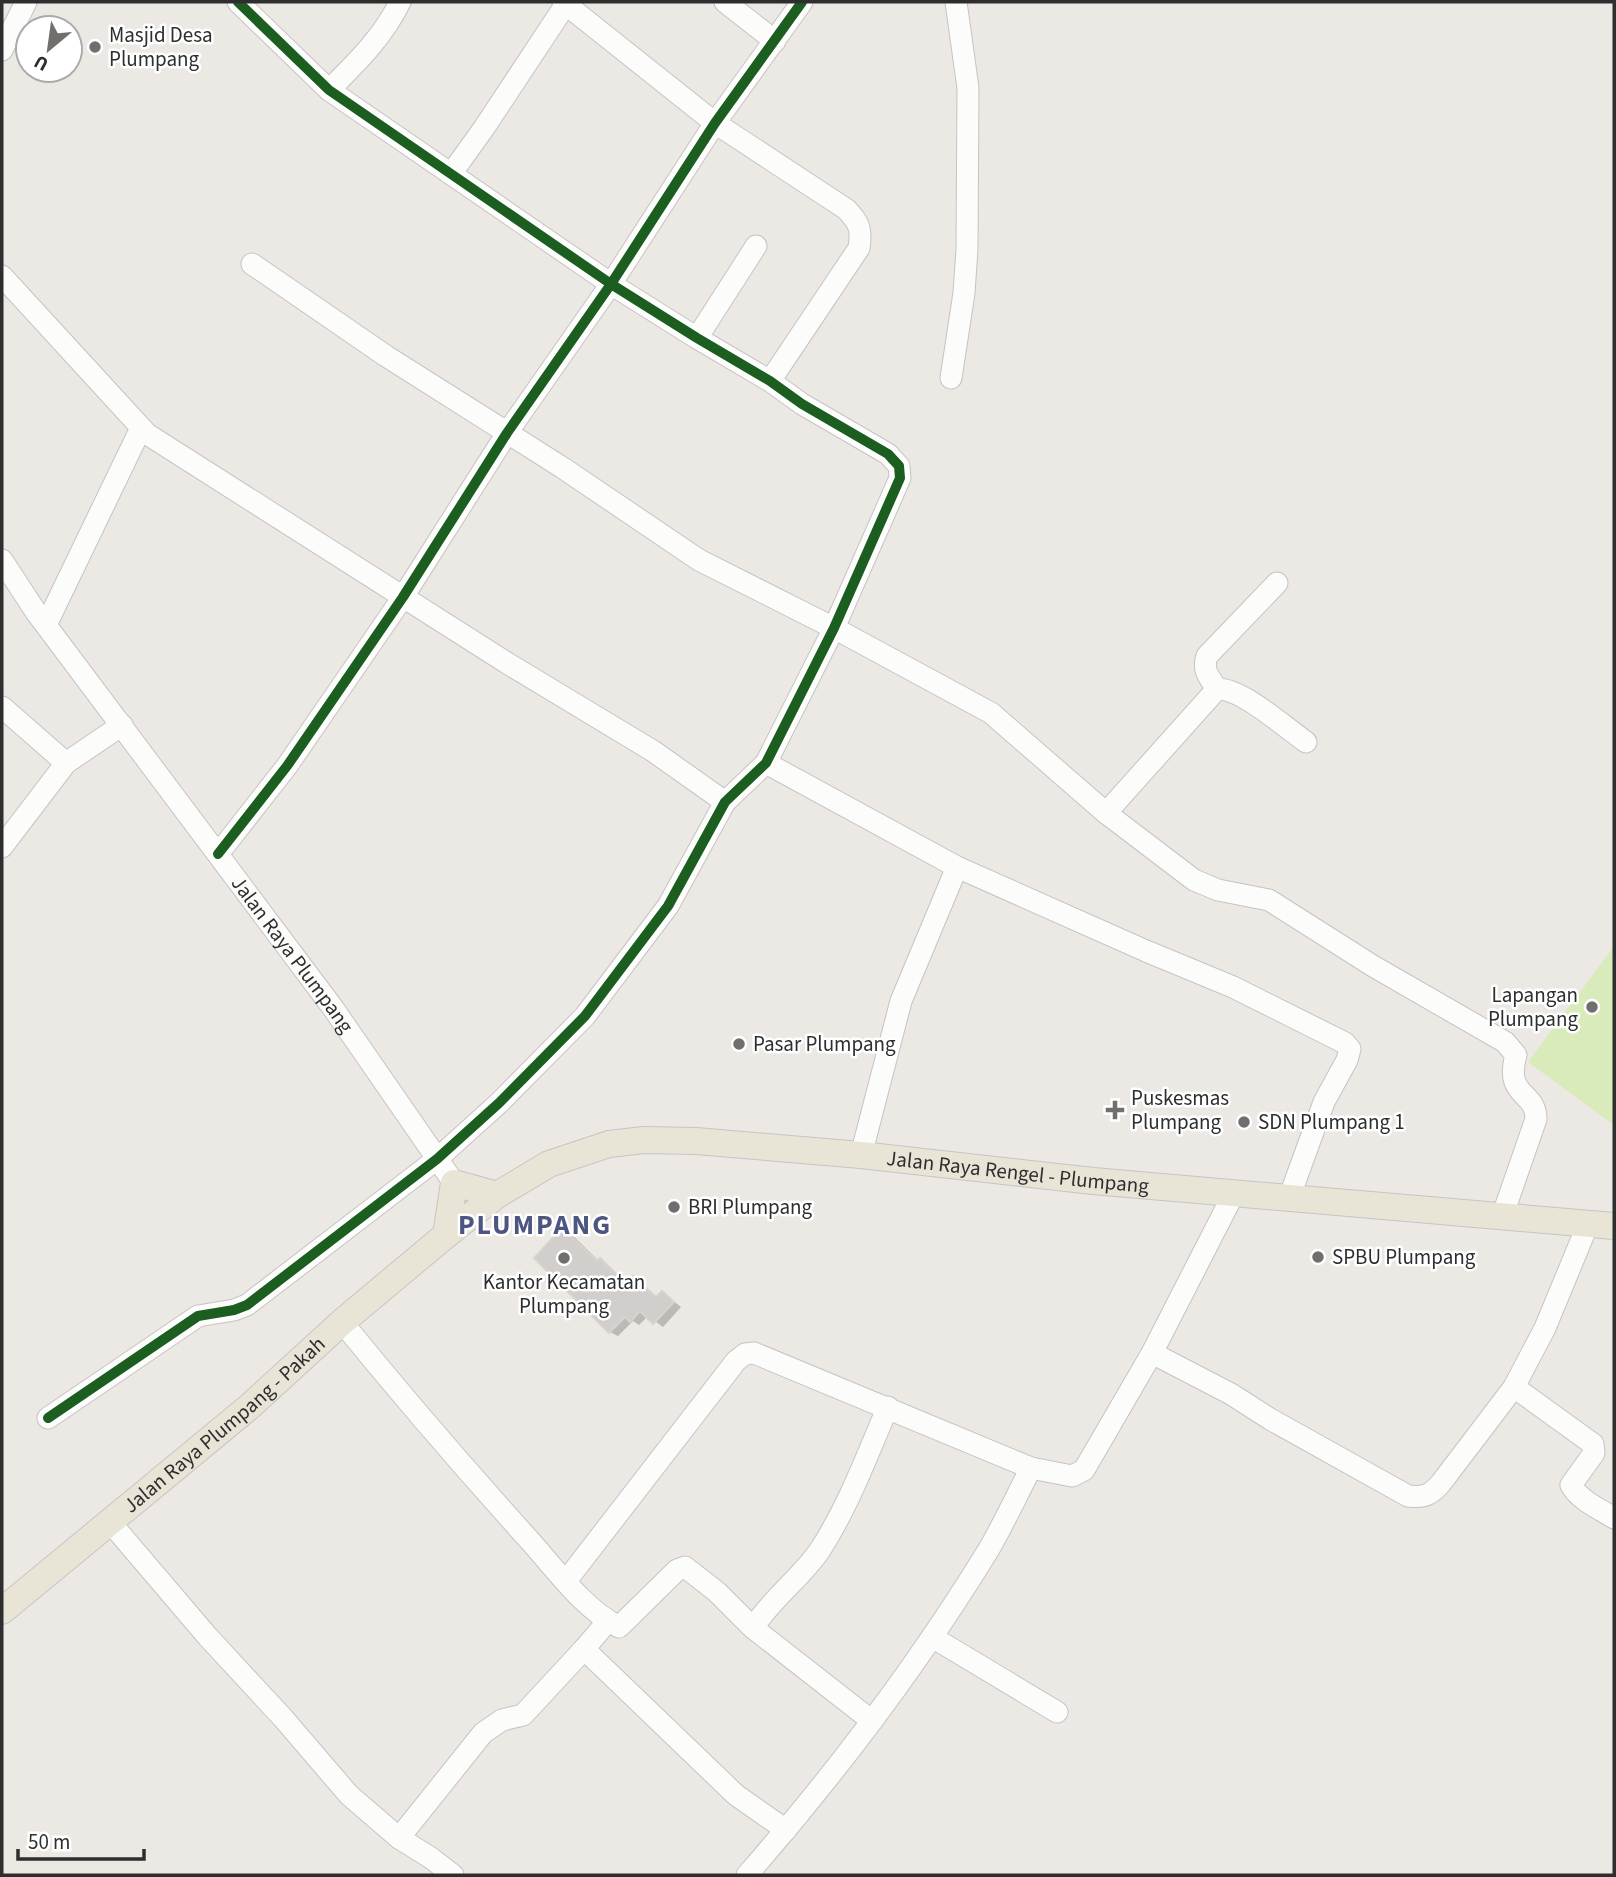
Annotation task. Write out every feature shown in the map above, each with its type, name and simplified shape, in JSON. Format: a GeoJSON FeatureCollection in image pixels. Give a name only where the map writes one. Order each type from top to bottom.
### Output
{"type":"FeatureCollection","features":[{"type":"Feature","properties":{"kind":"main road","name":"Jalan Raya Rengel - Plumpang"},"geometry":{"type":"LineString","coordinates":[[446,1234],[498,1195],[550,1164],[609,1144],[644,1140],[696,1141],[861,1155],[1093,1181],[1601,1225]]}},
{"type":"Feature","properties":{"kind":"main road"},"geometry":{"type":"LineString","coordinates":[[446,1234],[454,1183],[498,1195]]}},
{"type":"Feature","properties":{"kind":"main road","name":"Jalan Raya Plumpang - Pakah"},"geometry":{"type":"LineString","coordinates":[[6,1600],[110,1522],[249,1407],[342,1322],[446,1234]]}},
{"type":"Feature","properties":{"kind":"street"},"geometry":{"type":"LineString","coordinates":[[4,40],[26,2]]}},
{"type":"Feature","properties":{"kind":"street"},"geometry":{"type":"LineString","coordinates":[[48,1418],[198,1316],[247,1305],[437,1159],[499,1103],[585,1016],[668,906],[725,802],[766,763],[834,628],[900,478],[899,466],[888,454],[611,284],[330,90],[238,2]]}},
{"type":"Feature","properties":{"kind":"street"},"geometry":{"type":"LineString","coordinates":[[330,90],[367,52],[390,23],[400,2]]}},
{"type":"Feature","properties":{"kind":"street"},"geometry":{"type":"LineString","coordinates":[[725,2],[775,41]]}},
{"type":"Feature","properties":{"kind":"street"},"geometry":{"type":"LineString","coordinates":[[218,854],[287,766],[403,597],[507,433],[611,284],[715,123],[802,2]]}},
{"type":"Feature","properties":{"kind":"street"},"geometry":{"type":"LineString","coordinates":[[951,378],[964,293],[967,249],[968,88],[956,2]]}},
{"type":"Feature","properties":{"kind":"street"},"geometry":{"type":"LineString","coordinates":[[451,174],[484,128],[564,3],[715,123],[846,209],[857,220],[862,232],[859,248],[770,381]]}},
{"type":"Feature","properties":{"kind":"street"},"geometry":{"type":"LineString","coordinates":[[697,338],[756,246]]}},
{"type":"Feature","properties":{"kind":"street"},"geometry":{"type":"LineString","coordinates":[[252,264],[386,356],[699,561],[834,628],[991,713],[1106,813],[1194,880],[1218,890],[1269,900],[1373,966],[1505,1042],[1516,1055],[1512,1069],[1513,1080],[1533,1106],[1536,1119],[1502,1217]]}},
{"type":"Feature","properties":{"kind":"street"},"geometry":{"type":"LineString","coordinates":[[2,276],[141,428],[170,451],[507,663],[653,751],[725,802]]}},
{"type":"Feature","properties":{"kind":"street"},"geometry":{"type":"LineString","coordinates":[[46,625],[141,428]]}},
{"type":"Feature","properties":{"kind":"street","name":"Jalan Raya Plumpang"},"geometry":{"type":"LineString","coordinates":[[2,560],[46,625],[333,1008],[454,1183]]}},
{"type":"Feature","properties":{"kind":"street"},"geometry":{"type":"LineString","coordinates":[[1217,689],[1205,671],[1207,656],[1277,583]]}},
{"type":"Feature","properties":{"kind":"street"},"geometry":{"type":"LineString","coordinates":[[1106,813],[1217,689],[1226,688],[1245,699],[1306,742]]}},
{"type":"Feature","properties":{"kind":"street"},"geometry":{"type":"LineString","coordinates":[[2,707],[66,763]]}},
{"type":"Feature","properties":{"kind":"street"},"geometry":{"type":"LineString","coordinates":[[2,847],[66,763],[122,725]]}},
{"type":"Feature","properties":{"kind":"street"},"geometry":{"type":"LineString","coordinates":[[766,763],[957,867],[1146,951],[1233,986],[1345,1043],[1350,1049],[1347,1060],[1324,1102],[1289,1198]]}},
{"type":"Feature","properties":{"kind":"street"},"geometry":{"type":"LineString","coordinates":[[861,1155],[901,1001],[957,867]]}},
{"type":"Feature","properties":{"kind":"street"},"geometry":{"type":"LineString","coordinates":[[566,1581],[736,1361],[745,1353],[754,1353],[1031,1468],[1072,1476],[1084,1470],[1152,1353],[1234,1193]]}},
{"type":"Feature","properties":{"kind":"street"},"geometry":{"type":"LineString","coordinates":[[1152,1353],[1231,1394],[1270,1419],[1408,1496],[1423,1498],[1433,1493],[1514,1387],[1601,1225]]}},
{"type":"Feature","properties":{"kind":"street"},"geometry":{"type":"LineString","coordinates":[[342,1322],[430,1429],[566,1581],[608,1621],[622,1626],[677,1570],[685,1567],[717,1592],[753,1628],[872,1721]]}},
{"type":"Feature","properties":{"kind":"street"},"geometry":{"type":"LineString","coordinates":[[1514,1387],[1593,1444],[1594,1453],[1571,1485],[1585,1500],[1614,1518]]}},
{"type":"Feature","properties":{"kind":"street"},"geometry":{"type":"LineString","coordinates":[[753,1628],[762,1614],[818,1552],[844,1509],[888,1407]]}},
{"type":"Feature","properties":{"kind":"street"},"geometry":{"type":"LineString","coordinates":[[747,1875],[852,1751],[932,1637],[990,1547],[1031,1468]]}},
{"type":"Feature","properties":{"kind":"street"},"geometry":{"type":"LineString","coordinates":[[110,1522],[349,1795],[399,1838],[453,1875]]}},
{"type":"Feature","properties":{"kind":"street"},"geometry":{"type":"LineString","coordinates":[[399,1838],[483,1733],[502,1720],[523,1715],[608,1621]]}},
{"type":"Feature","properties":{"kind":"street"},"geometry":{"type":"LineString","coordinates":[[932,1637],[1057,1712]]}},
{"type":"Feature","properties":{"kind":"street"},"geometry":{"type":"LineString","coordinates":[[584,1649],[736,1795],[786,1830]]}},
{"type":"Feature","properties":{"kind":"green space","name":"Lapangan Plumpang"},"geometry":{"type":"Polygon","coordinates":[[[1612,949],[1614,951],[1614,1125],[1528,1062],[1612,949]]]}},
{"type":"Feature","properties":{"kind":"building"},"geometry":{"type":"Polygon","coordinates":[[[562,1228],[597,1261],[600,1258],[626,1284],[633,1276],[656,1297],[662,1291],[674,1302],[653,1324],[640,1311],[630,1322],[625,1317],[609,1333],[534,1258],[562,1228]]]}},
{"type":"Feature","properties":{"kind":"cycle path"},"geometry":{"type":"LineString","coordinates":[[48,1418],[198,1316],[247,1305],[437,1159],[499,1103],[585,1016],[668,906],[725,802],[766,763],[834,628],[900,478],[899,466],[888,454],[802,404],[770,381],[611,284],[329,90],[238,2]]}},
{"type":"Feature","properties":{"kind":"cycle path"},"geometry":{"type":"LineString","coordinates":[[218,854],[287,766],[403,597],[507,433],[611,284],[715,123],[802,2]]}},
{"type":"Feature","properties":{"kind":"place","name":"Masjid Desa Plumpang"},"geometry":{"type":"Point","coordinates":[95,47]}},
{"type":"Feature","properties":{"kind":"place","name":"Lapangan Plumpang"},"geometry":{"type":"Point","coordinates":[1592,1007]}},
{"type":"Feature","properties":{"kind":"place","name":"Pasar Plumpang"},"geometry":{"type":"Point","coordinates":[739,1044]}},
{"type":"Feature","properties":{"kind":"place","name":"Puskesmas Plumpang"},"geometry":{"type":"Point","coordinates":[1115,1110]}},
{"type":"Feature","properties":{"kind":"place","name":"SDN Plumpang 1"},"geometry":{"type":"Point","coordinates":[1244,1122]}},
{"type":"Feature","properties":{"kind":"place","name":"BRI Plumpang"},"geometry":{"type":"Point","coordinates":[674,1207]}},
{"type":"Feature","properties":{"kind":"place","name":"SPBU Plumpang"},"geometry":{"type":"Point","coordinates":[1318,1257]}},
{"type":"Feature","properties":{"kind":"place","name":"Kantor Kecamatan Plumpang"},"geometry":{"type":"Point","coordinates":[564,1258]}},
{"type":"Feature","properties":{"kind":"district","name":"PLUMPANG"},"geometry":{"type":"Point","coordinates":[535,1224]}}]}
